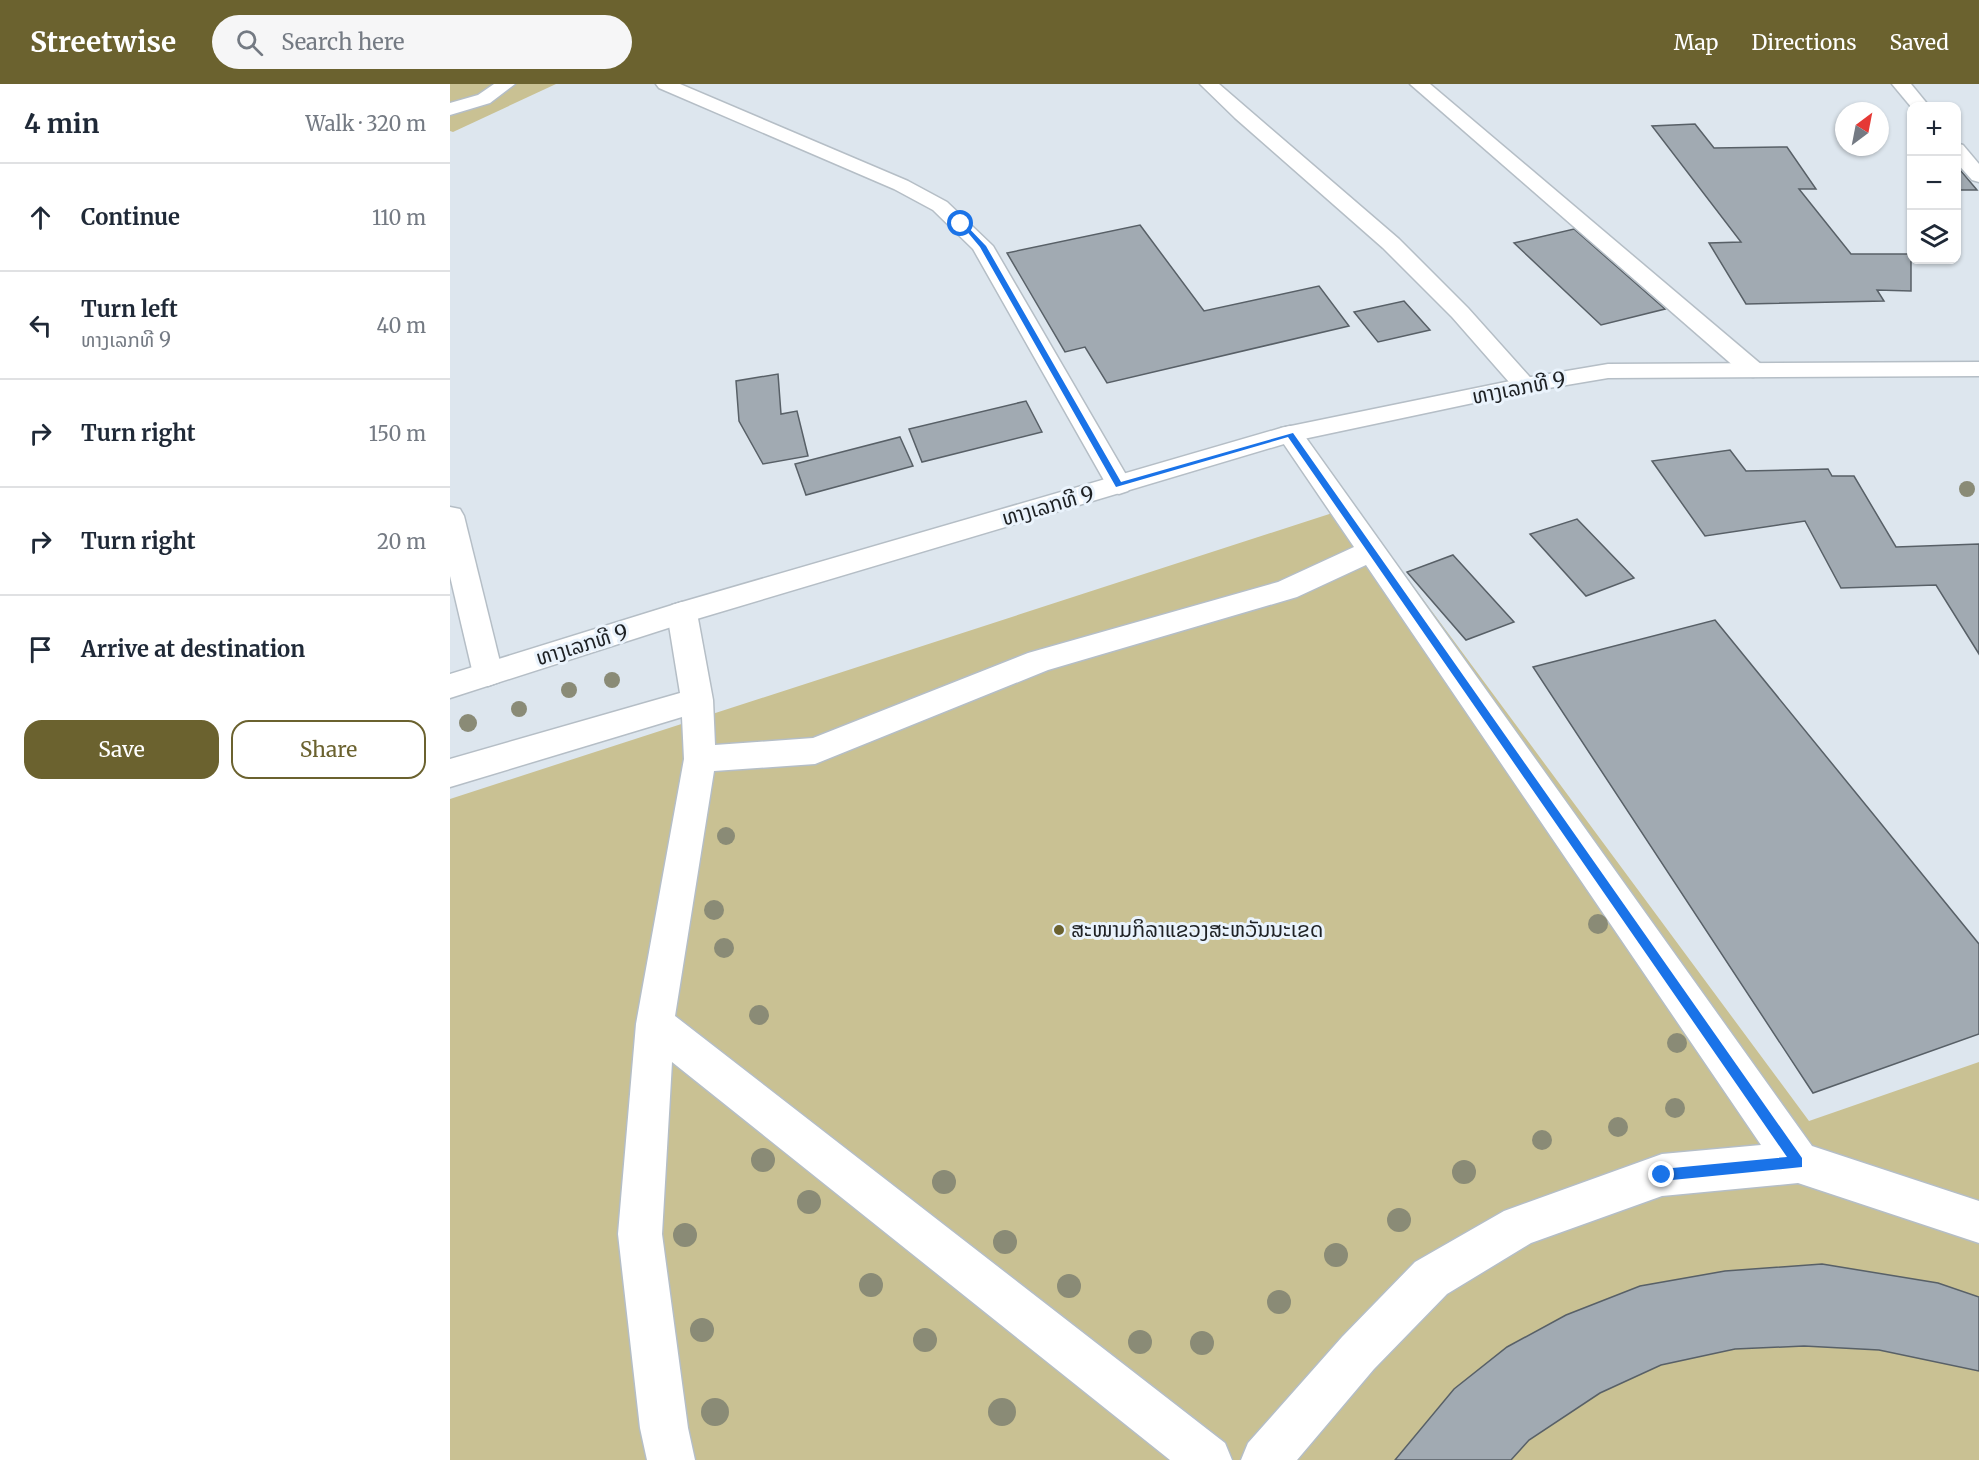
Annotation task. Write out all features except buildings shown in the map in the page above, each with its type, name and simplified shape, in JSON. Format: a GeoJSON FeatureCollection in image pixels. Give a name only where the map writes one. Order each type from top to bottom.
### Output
{"type":"FeatureCollection","features":[{"type":"Feature","properties":{"kind":"main road"},"geometry":{"type":"LineString","coordinates":[[484,99],[506,84]]}},
{"type":"Feature","properties":{"kind":"main road"},"geometry":{"type":"LineString","coordinates":[[450,109],[523,84]]}},
{"type":"Feature","properties":{"kind":"main road"},"geometry":{"type":"LineString","coordinates":[[665,84],[901,185],[940,206],[961,224],[982,246],[1119,485]]}},
{"type":"Feature","properties":{"kind":"main road"},"geometry":{"type":"LineString","coordinates":[[1209,84],[1242,117],[1344,200],[1473,325],[1525,386]]}},
{"type":"Feature","properties":{"kind":"main road"},"geometry":{"type":"LineString","coordinates":[[1419,84],[1753,370]]}},
{"type":"Feature","properties":{"kind":"main road"},"geometry":{"type":"LineString","coordinates":[[1901,84],[1917,102]]}},
{"type":"Feature","properties":{"kind":"main road"},"geometry":{"type":"LineString","coordinates":[[1961,155],[1979,176]]}},
{"type":"Feature","properties":{"kind":"main road","name":"ທາງເລກທີ 9"},"geometry":{"type":"LineString","coordinates":[[450,686],[682,613],[1290,434],[1608,371],[1979,369]]}},
{"type":"Feature","properties":{"kind":"main road"},"geometry":{"type":"LineString","coordinates":[[1290,434],[1798,1162]]}},
{"type":"Feature","properties":{"kind":"main road"},"geometry":{"type":"LineString","coordinates":[[450,516],[488,674]]}},
{"type":"Feature","properties":{"kind":"main road"},"geometry":{"type":"LineString","coordinates":[[699,759],[814,751],[1039,661],[1287,590],[1371,551]]}},
{"type":"Feature","properties":{"kind":"main road"},"geometry":{"type":"LineString","coordinates":[[671,1460],[664,1428],[640,1234],[655,1024],[699,759],[697,700],[682,613]]}},
{"type":"Feature","properties":{"kind":"main road"},"geometry":{"type":"LineString","coordinates":[[450,772],[697,700]]}},
{"type":"Feature","properties":{"kind":"main road"},"geometry":{"type":"LineString","coordinates":[[655,1024],[1208,1460]]}},
{"type":"Feature","properties":{"kind":"main road"},"geometry":{"type":"LineString","coordinates":[[1265,1460],[1358,1353],[1431,1278],[1519,1226],[1662,1175],[1798,1162],[1979,1222]]}},
{"type":"Feature","properties":{"kind":"shaded area"},"geometry":{"type":"Polygon","coordinates":[[[450,84],[556,84],[453,132],[450,131],[450,84]]]}},
{"type":"Feature","properties":{"kind":"shaded area","name":"ສະໜາມກິລາແຂວງສະຫວັນນະເຂດ"},"geometry":{"type":"Polygon","coordinates":[[[1354,506],[1809,1121],[1979,1062],[1979,1460],[450,1460],[450,799],[1354,506]]]}},
{"type":"Feature","properties":{"kind":"place","name":"ສະໜາມກິລາແຂວງສະຫວັນນະເຂດ"},"geometry":{"type":"Point","coordinates":[1059,930]}},
{"type":"Feature","properties":{"kind":"route"},"geometry":{"type":"LineString","coordinates":[[961,224],[982,246],[1119,485],[1290,434],[1798,1162],[1662,1175]]}}]}
